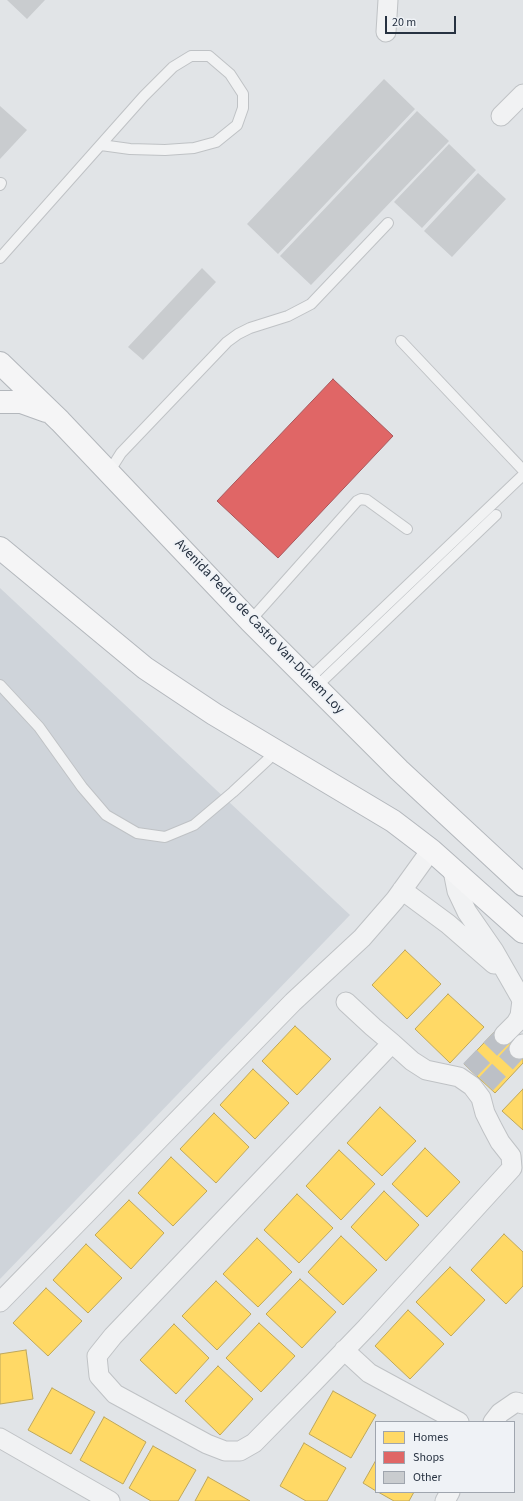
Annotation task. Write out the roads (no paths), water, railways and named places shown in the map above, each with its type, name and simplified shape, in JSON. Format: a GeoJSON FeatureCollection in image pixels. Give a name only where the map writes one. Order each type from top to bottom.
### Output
{"type":"FeatureCollection","features":[{"type":"Feature","properties":{"kind":"highway","name":"Avenida Pedro de Castro Van-Dúnem Loy"},"geometry":{"type":"LineString","coordinates":[[0,363],[60,420],[250,621],[399,770],[523,885]]}},
{"type":"Feature","properties":{"kind":"highway"},"geometry":{"type":"LineString","coordinates":[[0,402],[21,402],[31,404],[41,408],[60,420]]}},
{"type":"Feature","properties":{"kind":"highway"},"geometry":{"type":"LineString","coordinates":[[0,548],[145,668],[214,714],[393,821],[430,850],[523,932]]}},
{"type":"Feature","properties":{"kind":"street"},"geometry":{"type":"LineString","coordinates":[[386,32],[388,0]]}},
{"type":"Feature","properties":{"kind":"street"},"geometry":{"type":"LineString","coordinates":[[501,116],[523,94]]}},
{"type":"Feature","properties":{"kind":"street"},"geometry":{"type":"LineString","coordinates":[[0,1302],[293,1002],[362,938],[402,890],[430,850]]}},
{"type":"Feature","properties":{"kind":"street"},"geometry":{"type":"LineString","coordinates":[[453,871],[457,891],[467,912],[517,985],[522,1000],[520,1016],[516,1023],[504,1035]]}},
{"type":"Feature","properties":{"kind":"street"},"geometry":{"type":"LineString","coordinates":[[402,890],[448,924],[517,985]]}},
{"type":"Feature","properties":{"kind":"street"},"geometry":{"type":"LineString","coordinates":[[346,1002],[412,1061],[426,1070],[459,1077],[466,1075],[472,1086],[481,1089],[486,1113],[500,1142],[511,1156],[512,1168],[344,1350],[254,1443],[240,1451],[225,1451],[207,1444],[115,1394],[99,1376],[97,1356],[113,1336],[392,1044]]}},
{"type":"Feature","properties":{"kind":"street"},"geometry":{"type":"LineString","coordinates":[[344,1350],[369,1373],[456,1421]]}},
{"type":"Feature","properties":{"kind":"street"},"geometry":{"type":"LineString","coordinates":[[493,1421],[500,1413],[516,1402],[523,1404]]}},
{"type":"Feature","properties":{"kind":"street"},"geometry":{"type":"LineString","coordinates":[[0,1438],[110,1501]]}},
{"type":"Feature","properties":{"kind":"lane"},"geometry":{"type":"LineString","coordinates":[[0,258],[144,96],[173,67],[191,56],[209,56],[230,74],[243,94],[243,108],[237,125],[216,142],[194,148],[164,150],[130,149],[101,145]]}},
{"type":"Feature","properties":{"kind":"lane"},"geometry":{"type":"LineString","coordinates":[[109,472],[121,454],[227,342],[250,328],[288,316],[310,304],[388,223]]}},
{"type":"Feature","properties":{"kind":"lane"},"geometry":{"type":"LineString","coordinates":[[401,341],[523,470]]}},
{"type":"Feature","properties":{"kind":"lane"},"geometry":{"type":"LineString","coordinates":[[313,683],[523,475]]}},
{"type":"Feature","properties":{"kind":"lane"},"geometry":{"type":"LineString","coordinates":[[250,621],[357,501],[361,499],[367,500],[407,529]]}},
{"type":"Feature","properties":{"kind":"lane"},"geometry":{"type":"LineString","coordinates":[[313,683],[496,515]]}},
{"type":"Feature","properties":{"kind":"lane"},"geometry":{"type":"LineString","coordinates":[[0,685],[40,727],[82,788],[106,815],[137,834],[165,837],[194,825],[233,792],[276,752]]}},
{"type":"Feature","properties":{"kind":"tunnel"},"geometry":{"type":"LineString","coordinates":[[470,1070],[504,1035]]}},
{"type":"Feature","properties":{"kind":"tunnel"},"geometry":{"type":"LineString","coordinates":[[486,1084],[519,1049]]}}]}
